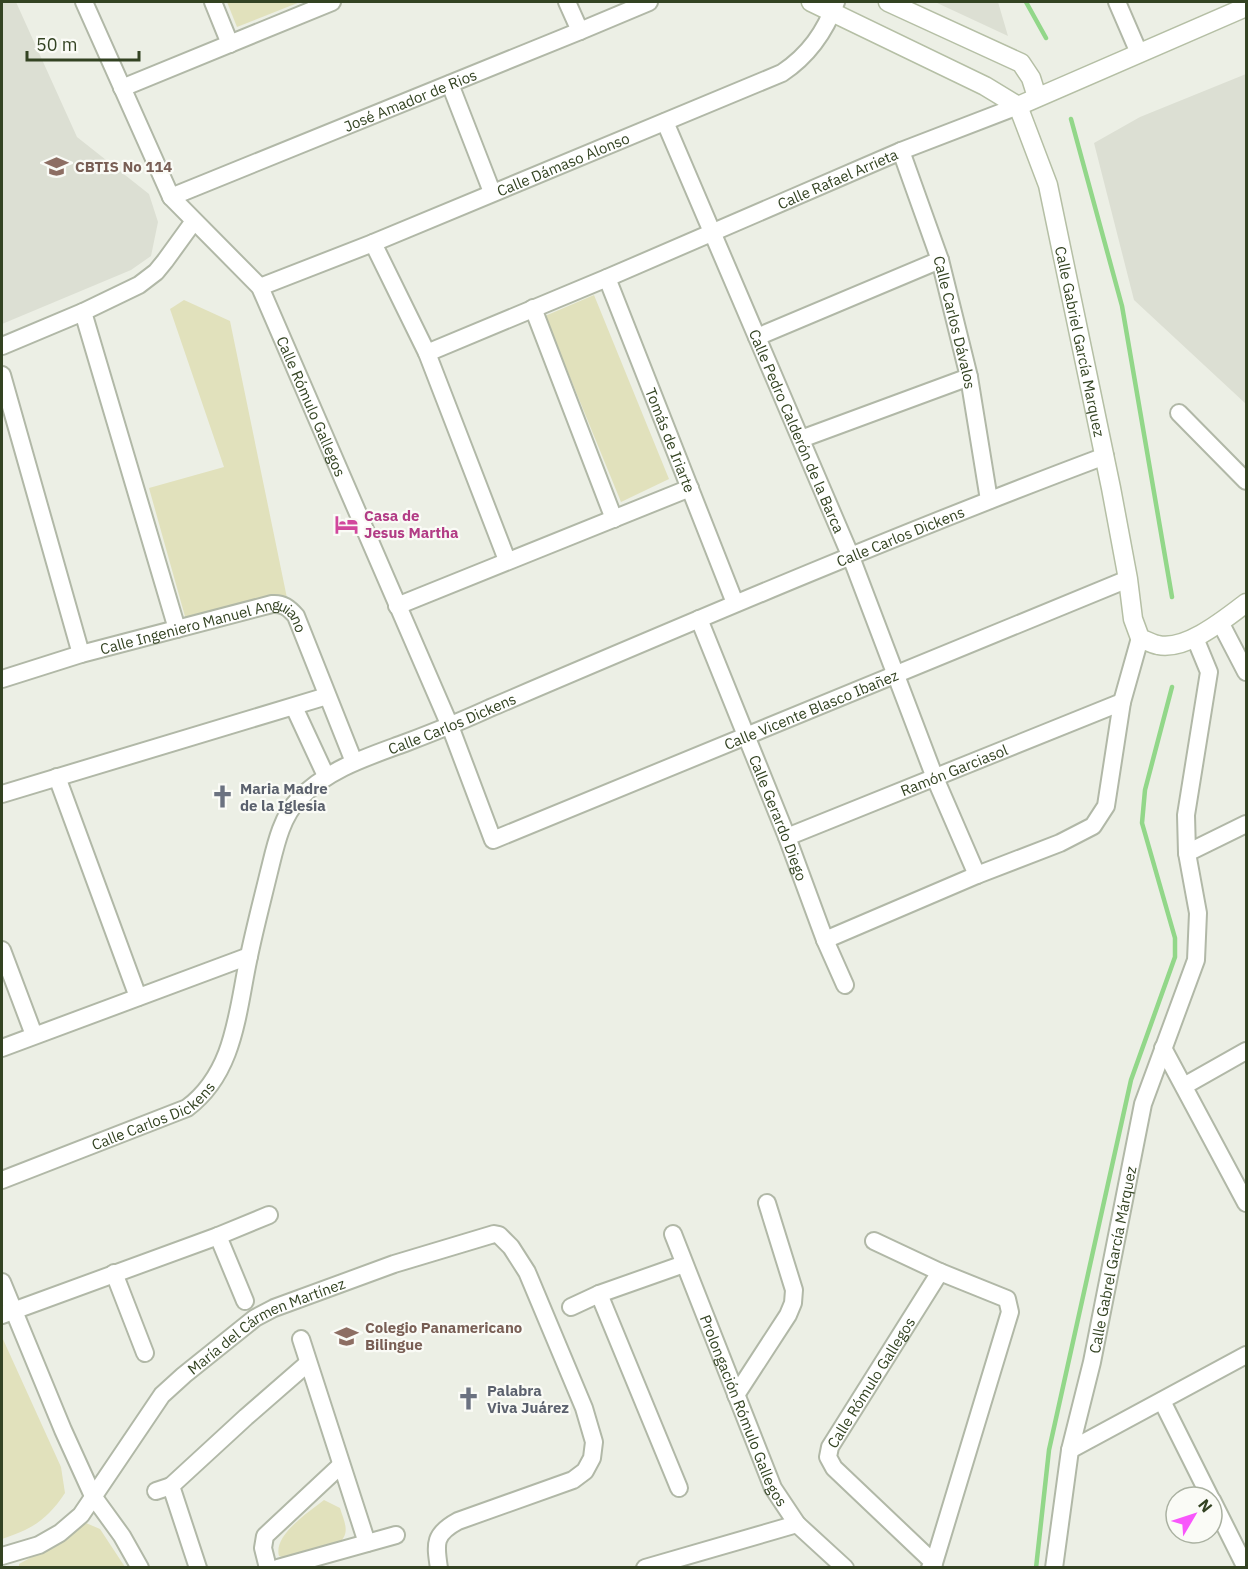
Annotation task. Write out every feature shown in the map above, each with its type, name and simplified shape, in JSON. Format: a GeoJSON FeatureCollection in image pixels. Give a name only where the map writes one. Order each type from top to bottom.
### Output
{"type":"FeatureCollection","features":[{"type":"Feature","properties":{"kind":"street","name":"Calle Rómulo Gallegos"},"geometry":{"type":"LineString","coordinates":[[84,2],[171,197],[260,287],[450,726],[493,840]]}},
{"type":"Feature","properties":{"kind":"street"},"geometry":{"type":"LineString","coordinates":[[213,2],[230,44]]}},
{"type":"Feature","properties":{"kind":"street"},"geometry":{"type":"LineString","coordinates":[[567,2],[580,31]]}},
{"type":"Feature","properties":{"kind":"street","name":"José Amador de Rios"},"geometry":{"type":"LineString","coordinates":[[171,197],[649,2]]}},
{"type":"Feature","properties":{"kind":"street"},"geometry":{"type":"LineString","coordinates":[[811,2],[834,6],[985,86],[1018,106]]}},
{"type":"Feature","properties":{"kind":"street"},"geometry":{"type":"LineString","coordinates":[[888,2],[1021,63],[1031,78],[1037,97]]}},
{"type":"Feature","properties":{"kind":"street"},"geometry":{"type":"LineString","coordinates":[[1117,2],[1139,53]]}},
{"type":"Feature","properties":{"kind":"street"},"geometry":{"type":"LineString","coordinates":[[122,88],[327,3]]}},
{"type":"Feature","properties":{"kind":"street","name":"Calle Dámaso Alonso"},"geometry":{"type":"LineString","coordinates":[[260,287],[782,73],[812,48],[834,6]]}},
{"type":"Feature","properties":{"kind":"street","name":"Calle Rafael Arrieta"},"geometry":{"type":"LineString","coordinates":[[427,352],[901,152],[1018,106],[1246,7]]}},
{"type":"Feature","properties":{"kind":"street"},"geometry":{"type":"LineString","coordinates":[[450,84],[492,192]]}},
{"type":"Feature","properties":{"kind":"street","name":"Calle Gabriel García Marquez"},"geometry":{"type":"LineString","coordinates":[[1018,106],[1048,185],[1105,456],[1128,579],[1133,619],[1140,638]]}},
{"type":"Feature","properties":{"kind":"street","name":"Calle Pedro Calderón de la Barca"},"geometry":{"type":"LineString","coordinates":[[665,122],[851,557],[935,778],[977,875]]}},
{"type":"Feature","properties":{"kind":"street","name":"Calle Carlos Dávalos"},"geometry":{"type":"LineString","coordinates":[[901,152],[940,260],[969,377],[989,500]]}},
{"type":"Feature","properties":{"kind":"street"},"geometry":{"type":"LineString","coordinates":[[2,346],[83,312],[139,285],[161,267],[194,221]]}},
{"type":"Feature","properties":{"kind":"street"},"geometry":{"type":"LineString","coordinates":[[372,243],[427,352],[507,560]]}},
{"type":"Feature","properties":{"kind":"street"},"geometry":{"type":"LineString","coordinates":[[757,337],[940,260]]}},
{"type":"Feature","properties":{"kind":"street","name":"Tomás de Iriarte"},"geometry":{"type":"LineString","coordinates":[[607,278],[735,603]]}},
{"type":"Feature","properties":{"kind":"street"},"geometry":{"type":"LineString","coordinates":[[533,308],[614,519]]}},
{"type":"Feature","properties":{"kind":"street"},"geometry":{"type":"LineString","coordinates":[[83,312],[177,629]]}},
{"type":"Feature","properties":{"kind":"street"},"geometry":{"type":"LineString","coordinates":[[2,375],[81,654]]}},
{"type":"Feature","properties":{"kind":"street"},"geometry":{"type":"LineString","coordinates":[[801,439],[969,377]]}},
{"type":"Feature","properties":{"kind":"street"},"geometry":{"type":"LineString","coordinates":[[1179,413],[1246,481]]}},
{"type":"Feature","properties":{"kind":"street","name":"Calle Carlos Dickens"},"geometry":{"type":"LineString","coordinates":[[2,1180],[187,1108],[208,1090],[221,1070],[230,1048],[249,956],[281,831],[296,802],[326,776],[354,762],[450,726],[735,603],[989,500],[1105,456]]}},
{"type":"Feature","properties":{"kind":"street"},"geometry":{"type":"LineString","coordinates":[[397,606],[690,488]]}},
{"type":"Feature","properties":{"kind":"street","name":"Calle Vicente Blasco Ibañez"},"geometry":{"type":"LineString","coordinates":[[493,840],[1128,579]]}},
{"type":"Feature","properties":{"kind":"street"},"geometry":{"type":"LineString","coordinates":[[825,940],[977,875],[1060,843],[1093,826],[1101,818],[1106,806],[1122,702],[1140,638],[1158,646],[1182,643],[1195,638],[1246,603]]}},
{"type":"Feature","properties":{"kind":"street","name":"Calle Ingeniero Manuel Anguiano"},"geometry":{"type":"LineString","coordinates":[[2,679],[81,654],[272,604],[286,606],[296,616],[354,762]]}},
{"type":"Feature","properties":{"kind":"street","name":"Calle Gerardo Diego"},"geometry":{"type":"LineString","coordinates":[[699,619],[787,837],[825,940],[845,985]]}},
{"type":"Feature","properties":{"kind":"street"},"geometry":{"type":"LineString","coordinates":[[1220,622],[1246,672]]}},
{"type":"Feature","properties":{"kind":"street","name":"Calle Gabrel García Márquez"},"geometry":{"type":"LineString","coordinates":[[1054,1568],[1070,1450],[1095,1350],[1143,1104],[1196,960],[1198,914],[1187,853],[1186,815],[1209,672],[1195,638]]}},
{"type":"Feature","properties":{"kind":"street"},"geometry":{"type":"LineString","coordinates":[[2,794],[327,696]]}},
{"type":"Feature","properties":{"kind":"street","name":"Ramón Garciasol"},"geometry":{"type":"LineString","coordinates":[[787,837],[1122,702]]}},
{"type":"Feature","properties":{"kind":"street"},"geometry":{"type":"LineString","coordinates":[[294,707],[326,776]]}},
{"type":"Feature","properties":{"kind":"street"},"geometry":{"type":"LineString","coordinates":[[57,777],[138,997]]}},
{"type":"Feature","properties":{"kind":"street"},"geometry":{"type":"LineString","coordinates":[[1187,853],[1246,824]]}},
{"type":"Feature","properties":{"kind":"street"},"geometry":{"type":"LineString","coordinates":[[2,950],[34,1035]]}},
{"type":"Feature","properties":{"kind":"street"},"geometry":{"type":"LineString","coordinates":[[2,1048],[249,956]]}},
{"type":"Feature","properties":{"kind":"street"},"geometry":{"type":"LineString","coordinates":[[1163,1048],[1244,1193]]}},
{"type":"Feature","properties":{"kind":"street"},"geometry":{"type":"LineString","coordinates":[[1184,1086],[1246,1051]]}},
{"type":"Feature","properties":{"kind":"street"},"geometry":{"type":"LineString","coordinates":[[736,1395],[788,1315],[793,1303],[794,1290],[767,1203]]}},
{"type":"Feature","properties":{"kind":"street"},"geometry":{"type":"LineString","coordinates":[[8,1313],[269,1215]]}},
{"type":"Feature","properties":{"kind":"street","name":"María del Cármen Martínez"},"geometry":{"type":"LineString","coordinates":[[4,1560],[60,1533],[81,1515],[162,1395],[255,1318],[274,1308],[394,1264],[494,1234],[499,1235],[511,1247],[526,1272],[584,1408],[594,1442],[592,1458],[585,1471],[573,1480],[448,1526],[438,1538],[435,1546],[439,1568]]}},
{"type":"Feature","properties":{"kind":"street","name":"Prolongación Rómulo Gallegos"},"geometry":{"type":"LineString","coordinates":[[673,1234],[773,1488],[797,1524],[845,1568]]}},
{"type":"Feature","properties":{"kind":"street"},"geometry":{"type":"LineString","coordinates":[[218,1236],[245,1301]]}},
{"type":"Feature","properties":{"kind":"street","name":"Calle Rómulo Gallegos"},"geometry":{"type":"LineString","coordinates":[[874,1241],[940,1272],[1008,1299],[1010,1312],[932,1565],[834,1468],[828,1457],[830,1447],[940,1272]]}},
{"type":"Feature","properties":{"kind":"street"},"geometry":{"type":"LineString","coordinates":[[571,1307],[598,1294],[684,1264]]}},
{"type":"Feature","properties":{"kind":"street"},"geometry":{"type":"LineString","coordinates":[[114,1273],[145,1353]]}},
{"type":"Feature","properties":{"kind":"street"},"geometry":{"type":"LineString","coordinates":[[2,1282],[8,1313],[93,1496],[122,1536],[140,1568]]}},
{"type":"Feature","properties":{"kind":"street"},"geometry":{"type":"LineString","coordinates":[[598,1294],[679,1488]]}},
{"type":"Feature","properties":{"kind":"street"},"geometry":{"type":"LineString","coordinates":[[301,1339],[367,1542]]}},
{"type":"Feature","properties":{"kind":"street"},"geometry":{"type":"LineString","coordinates":[[1070,1450],[1246,1355]]}},
{"type":"Feature","properties":{"kind":"street"},"geometry":{"type":"LineString","coordinates":[[198,1568],[164,1488],[308,1363]]}},
{"type":"Feature","properties":{"kind":"street"},"geometry":{"type":"LineString","coordinates":[[1162,1401],[1204,1485]]}},
{"type":"Feature","properties":{"kind":"street"},"geometry":{"type":"LineString","coordinates":[[268,1568],[263,1548],[265,1536],[341,1465]]}},
{"type":"Feature","properties":{"kind":"street"},"geometry":{"type":"LineString","coordinates":[[645,1568],[797,1524]]}},
{"type":"Feature","properties":{"kind":"street"},"geometry":{"type":"LineString","coordinates":[[1224,1525],[1246,1568]]}},
{"type":"Feature","properties":{"kind":"street"},"geometry":{"type":"LineString","coordinates":[[278,1568],[396,1535]]}},
{"type":"Feature","properties":{"kind":"shaded area","name":"CBTIS No 114"},"geometry":{"type":"Polygon","coordinates":[[[2,2],[16,2],[77,137],[149,194],[158,222],[151,256],[131,270],[2,324],[2,2]]]}},
{"type":"Feature","properties":{"kind":"shaded area"},"geometry":{"type":"Polygon","coordinates":[[[935,2],[998,2],[1008,36],[935,2]]]}},
{"type":"Feature","properties":{"kind":"shaded area"},"geometry":{"type":"Polygon","coordinates":[[[1246,74],[1246,404],[1134,300],[1094,143],[1140,117],[1246,74]]]}},
{"type":"Feature","properties":{"kind":"green space"},"geometry":{"type":"Polygon","coordinates":[[[227,2],[300,2],[237,27],[227,2]]]}},
{"type":"Feature","properties":{"kind":"green space"},"geometry":{"type":"Polygon","coordinates":[[[594,295],[669,479],[621,502],[545,316],[594,295]]]}},
{"type":"Feature","properties":{"kind":"green space"},"geometry":{"type":"Polygon","coordinates":[[[184,300],[230,321],[287,598],[186,620],[149,488],[224,467],[170,309],[184,300]]]}},
{"type":"Feature","properties":{"kind":"green space"},"geometry":{"type":"Polygon","coordinates":[[[2,1337],[61,1467],[65,1493],[45,1517],[22,1531],[2,1539],[2,1337]]]}},
{"type":"Feature","properties":{"kind":"green space"},"geometry":{"type":"Polygon","coordinates":[[[324,1500],[340,1508],[346,1527],[343,1539],[339,1543],[285,1558],[279,1556],[281,1540],[287,1532],[324,1500]]]}},
{"type":"Feature","properties":{"kind":"green space"},"geometry":{"type":"Polygon","coordinates":[[[86,1523],[100,1529],[125,1567],[19,1568],[19,1564],[70,1536],[86,1523]]]}},
{"type":"Feature","properties":{"kind":"waterway"},"geometry":{"type":"LineString","coordinates":[[1026,2],[1046,38]]}},
{"type":"Feature","properties":{"kind":"waterway"},"geometry":{"type":"LineString","coordinates":[[1071,119],[1122,306],[1172,597]]}},
{"type":"Feature","properties":{"kind":"waterway"},"geometry":{"type":"LineString","coordinates":[[1036,1568],[1049,1450],[1131,1080],[1175,957],[1175,938],[1142,823],[1145,790],[1172,687]]}},
{"type":"Feature","properties":{"kind":"place","name":"CBTIS No 114"},"geometry":{"type":"Point","coordinates":[57,166]}},
{"type":"Feature","properties":{"kind":"place","name":"Casa de Jesus Martha"},"geometry":{"type":"Point","coordinates":[346,524]}},
{"type":"Feature","properties":{"kind":"place","name":"Maria Madre de la Iglesia"},"geometry":{"type":"Point","coordinates":[222,797]}},
{"type":"Feature","properties":{"kind":"place","name":"Colegio Panamericano Bilingue"},"geometry":{"type":"Point","coordinates":[347,1336]}},
{"type":"Feature","properties":{"kind":"place","name":"Palabra Viva Juárez"},"geometry":{"type":"Point","coordinates":[469,1399]}}]}
